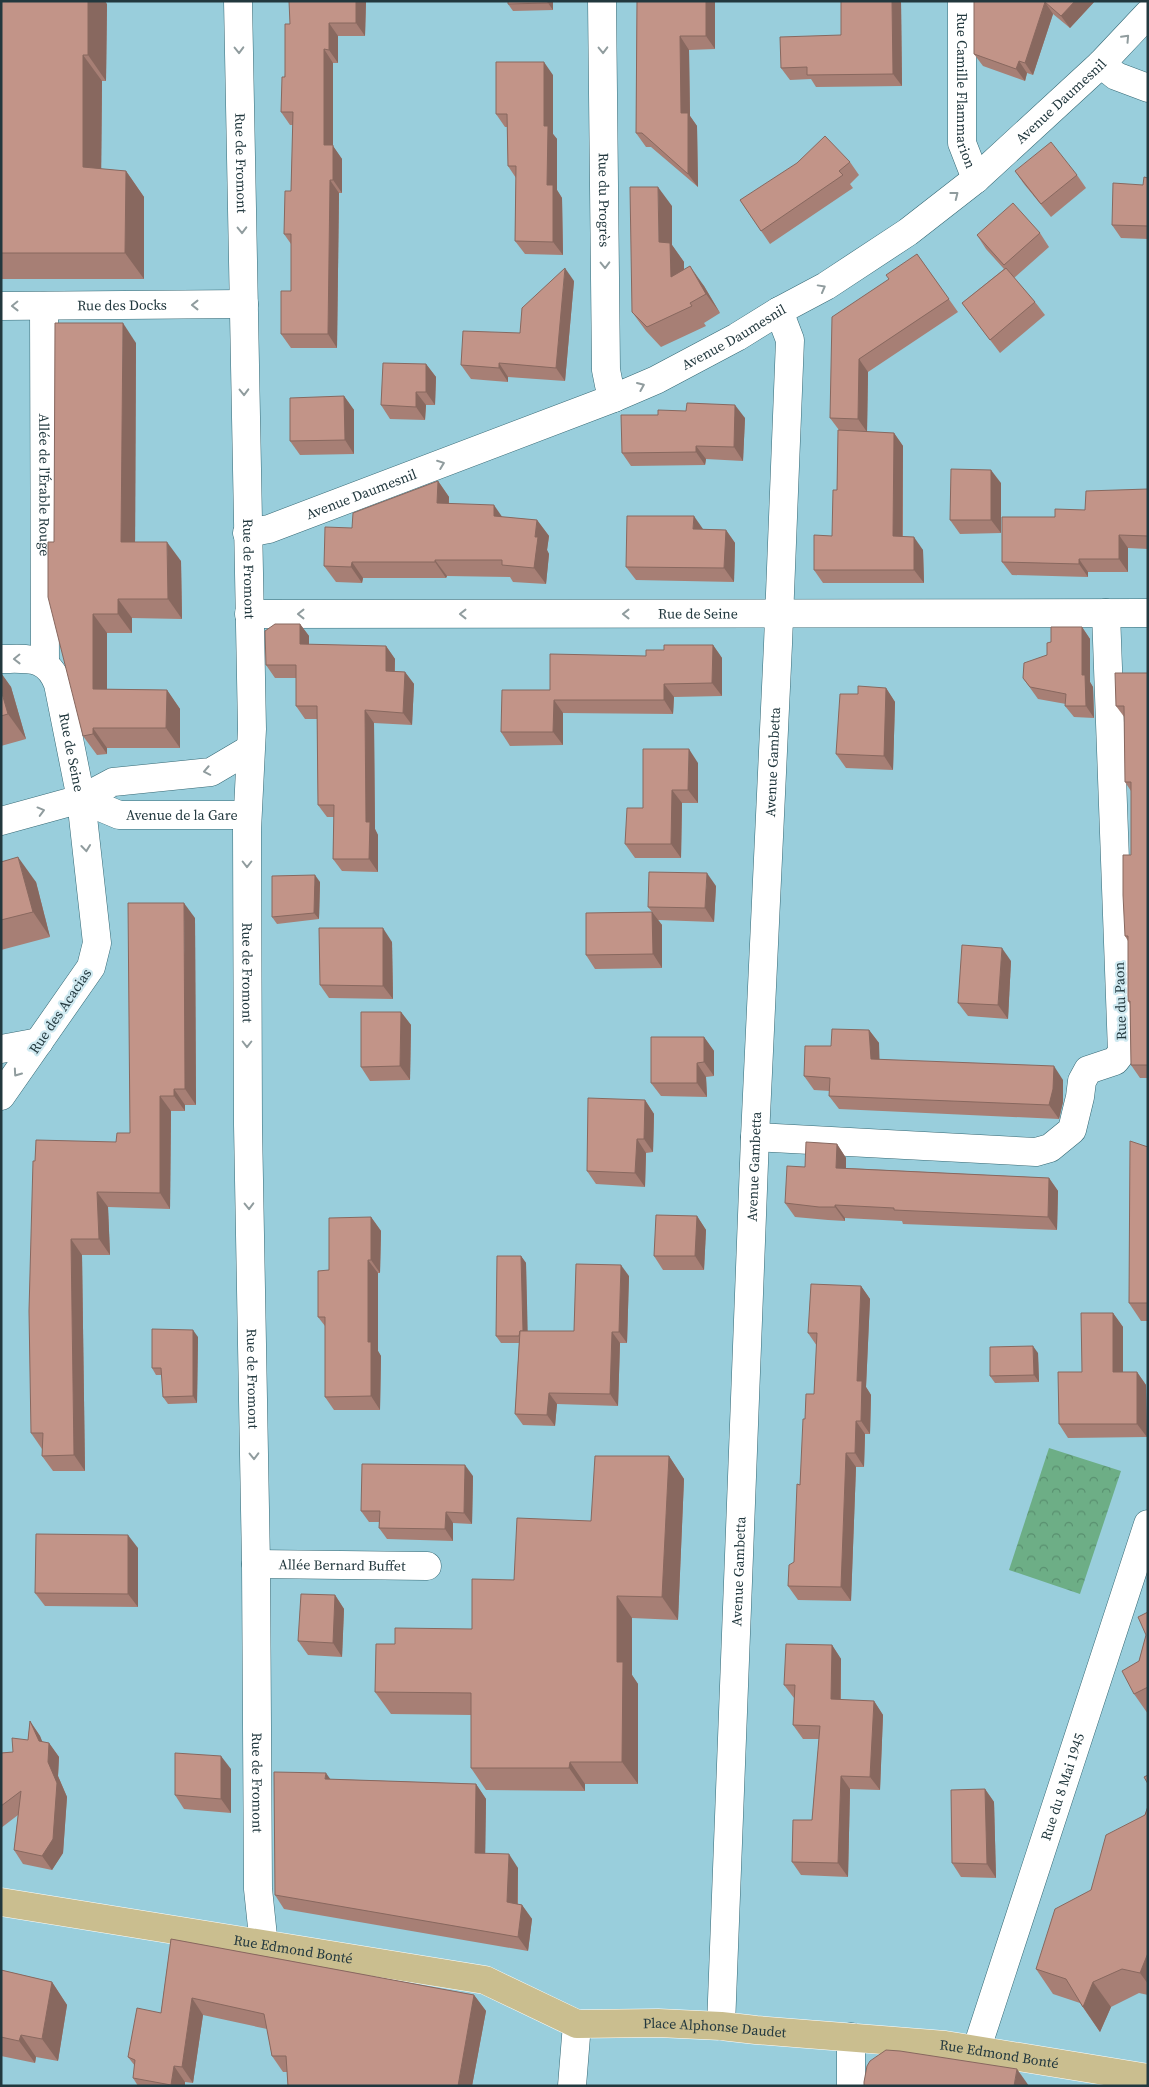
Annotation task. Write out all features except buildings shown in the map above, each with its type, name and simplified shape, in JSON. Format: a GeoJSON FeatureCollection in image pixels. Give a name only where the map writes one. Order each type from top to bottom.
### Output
{"type":"FeatureCollection","features":[{"type":"Feature","properties":{"kind":"main road","name":"Rue Edmond Bonté"},"geometry":{"type":"LineString","coordinates":[[1,1902],[264,1946],[485,1980],[577,2024]]}},
{"type":"Feature","properties":{"kind":"main road","name":"Place Alphonse Daudet"},"geometry":{"type":"LineString","coordinates":[[577,2024],[658,2023],[722,2026],[851,2037]]}},
{"type":"Feature","properties":{"kind":"main road","name":"Rue Edmond Bonté"},"geometry":{"type":"LineString","coordinates":[[851,2037],[945,2045],[1141,2080]]}},
{"type":"Feature","properties":{"kind":"street","name":"Rue de Fromont"},"geometry":{"type":"LineString","coordinates":[[238,1],[252,729],[247,815],[248,1125],[256,1564],[258,1889],[264,1946]]}},
{"type":"Feature","properties":{"kind":"street","name":"Rue du Progrès"},"geometry":{"type":"LineString","coordinates":[[602,1],[606,370],[614,398]]}},
{"type":"Feature","properties":{"kind":"street","name":"Rue Camille Flammarion"},"geometry":{"type":"LineString","coordinates":[[962,1],[962,143],[976,179]]}},
{"type":"Feature","properties":{"kind":"street","name":"Avenue Daumesnil"},"geometry":{"type":"LineString","coordinates":[[247,533],[269,529],[614,398],[656,380],[738,338],[779,311],[826,286],[908,232],[976,179],[1101,64],[1148,14]]}},
{"type":"Feature","properties":{"kind":"street"},"geometry":{"type":"LineString","coordinates":[[1101,64],[1116,76],[1148,88]]}},
{"type":"Feature","properties":{"kind":"street","name":"Rue des Docks"},"geometry":{"type":"LineString","coordinates":[[1,306],[244,304]]}},
{"type":"Feature","properties":{"kind":"street","name":"Allée de l'Érable Rouge"},"geometry":{"type":"LineString","coordinates":[[44,306],[45,664]]}},
{"type":"Feature","properties":{"kind":"street","name":"Avenue Gambetta"},"geometry":{"type":"LineString","coordinates":[[722,2026],[755,1137],[780,614],[790,340],[779,311]]}},
{"type":"Feature","properties":{"kind":"street","name":"Rue du Paon"},"geometry":{"type":"LineString","coordinates":[[755,1137],[1036,1152],[1050,1148],[1072,1130],[1082,1081],[1088,1070],[1115,1060],[1122,1052],[1106,613]]}},
{"type":"Feature","properties":{"kind":"street","name":"Rue de Seine"},"geometry":{"type":"LineString","coordinates":[[249,614],[1148,613]]}},
{"type":"Feature","properties":{"kind":"street"},"geometry":{"type":"LineString","coordinates":[[1,659],[32,659],[45,664]]}},
{"type":"Feature","properties":{"kind":"street","name":"Rue de Seine"},"geometry":{"type":"LineString","coordinates":[[45,664],[53,672],[58,684],[81,799],[113,782],[211,772],[250,749]]}},
{"type":"Feature","properties":{"kind":"street"},"geometry":{"type":"LineString","coordinates":[[1,821],[81,799]]}},
{"type":"Feature","properties":{"kind":"street","name":"Avenue de la Gare"},"geometry":{"type":"LineString","coordinates":[[81,799],[119,815],[247,815]]}},
{"type":"Feature","properties":{"kind":"street","name":"Rue des Acacias"},"geometry":{"type":"LineString","coordinates":[[1,1096],[91,967],[97,943],[81,799]]}},
{"type":"Feature","properties":{"kind":"street"},"geometry":{"type":"LineString","coordinates":[[1,1049],[39,1042]]}},
{"type":"Feature","properties":{"kind":"street","name":"Rue du 8 Mai 1945"},"geometry":{"type":"LineString","coordinates":[[976,2051],[1148,1524]]}},
{"type":"Feature","properties":{"kind":"street","name":"Allée Bernard Buffet"},"geometry":{"type":"LineString","coordinates":[[256,1564],[427,1566]]}},
{"type":"Feature","properties":{"kind":"street"},"geometry":{"type":"LineString","coordinates":[[572,2086],[577,2024]]}},
{"type":"Feature","properties":{"kind":"street"},"geometry":{"type":"LineString","coordinates":[[851,2037],[851,2086]]}},
{"type":"Feature","properties":{"kind":"green space"},"geometry":{"type":"Polygon","coordinates":[[[1049,1448],[1121,1471],[1080,1594],[1009,1570],[1049,1448]]]}}]}
